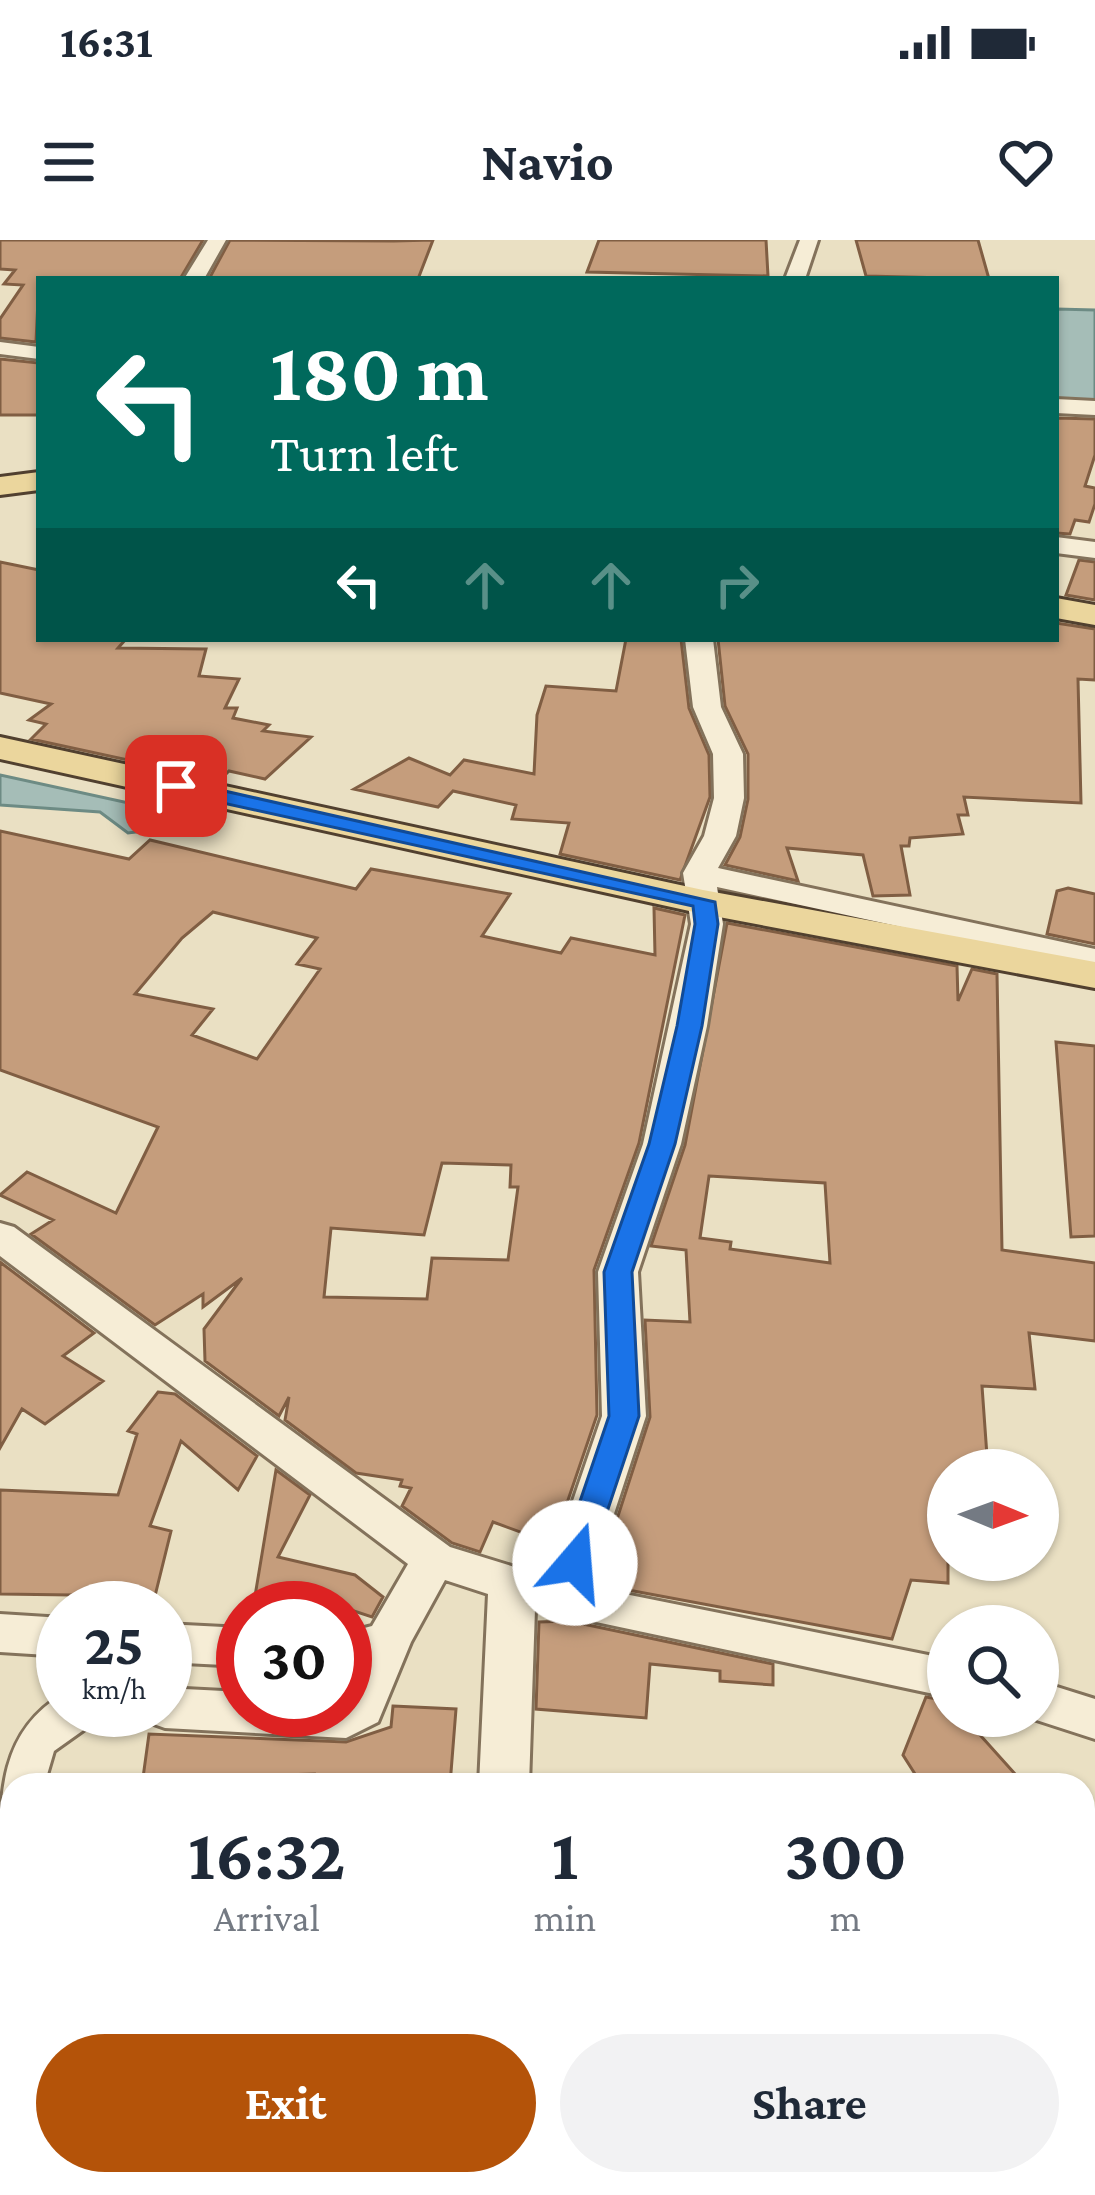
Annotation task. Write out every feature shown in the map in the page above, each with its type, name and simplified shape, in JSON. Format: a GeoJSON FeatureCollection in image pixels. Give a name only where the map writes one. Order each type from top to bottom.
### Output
{"type":"FeatureCollection","features":[{"type":"Feature","properties":{"kind":"main road"},"geometry":{"type":"LineString","coordinates":[[0,486],[36,482]]}},
{"type":"Feature","properties":{"kind":"main road"},"geometry":{"type":"LineString","coordinates":[[1059,609],[1095,615]]}},
{"type":"Feature","properties":{"kind":"main road"},"geometry":{"type":"LineString","coordinates":[[0,748],[701,887],[1095,975]]}},
{"type":"Feature","properties":{"kind":"street"},"geometry":{"type":"LineString","coordinates":[[196,276],[217,240]]}},
{"type":"Feature","properties":{"kind":"street"},"geometry":{"type":"LineString","coordinates":[[796,276],[808,240]]}},
{"type":"Feature","properties":{"kind":"street"},"geometry":{"type":"LineString","coordinates":[[0,348],[36,352]]}},
{"type":"Feature","properties":{"kind":"street"},"geometry":{"type":"LineString","coordinates":[[1059,406],[1095,408]]}},
{"type":"Feature","properties":{"kind":"street"},"geometry":{"type":"LineString","coordinates":[[1059,544],[1095,550]]}},
{"type":"Feature","properties":{"kind":"street"},"geometry":{"type":"LineString","coordinates":[[563,1600],[624,1416],[618,1272],[662,1144],[685,1046],[706,924],[701,887],[721,836],[729,798],[728,754],[707,706],[698,642]]}},
{"type":"Feature","properties":{"kind":"street"},"geometry":{"type":"LineString","coordinates":[[701,887],[1095,959]]}},
{"type":"Feature","properties":{"kind":"street"},"geometry":{"type":"LineString","coordinates":[[0,1236],[434,1559],[563,1600],[927,1674]]}},
{"type":"Feature","properties":{"kind":"street"},"geometry":{"type":"LineString","coordinates":[[372,1640],[434,1559]]}},
{"type":"Feature","properties":{"kind":"street"},"geometry":{"type":"LineString","coordinates":[[504,1773],[512,1584]]}},
{"type":"Feature","properties":{"kind":"street"},"geometry":{"type":"LineString","coordinates":[[0,1633],[36,1635]]}},
{"type":"Feature","properties":{"kind":"street"},"geometry":{"type":"LineString","coordinates":[[1059,1707],[1095,1718]]}},
{"type":"Feature","properties":{"kind":"street"},"geometry":{"type":"LineString","coordinates":[[23,1773],[36,1737]]}},
{"type":"Feature","properties":{"kind":"water"},"geometry":{"type":"Polygon","coordinates":[[[1059,309],[1095,310],[1095,406],[1059,404],[1059,309]]]}},
{"type":"Feature","properties":{"kind":"water"},"geometry":{"type":"Polygon","coordinates":[[[0,775],[170,812],[144,831],[128,833],[100,812],[0,805],[0,775]]]}},
{"type":"Feature","properties":{"kind":"building"},"geometry":{"type":"Polygon","coordinates":[[[0,240],[203,240],[182,276],[36,276],[36,342],[0,338],[0,319],[23,285],[4,284],[15,270],[0,269],[0,240]]]}},
{"type":"Feature","properties":{"kind":"building"},"geometry":{"type":"Polygon","coordinates":[[[230,240],[433,240],[419,276],[211,276],[230,240]]]}},
{"type":"Feature","properties":{"kind":"building"},"geometry":{"type":"Polygon","coordinates":[[[599,240],[766,240],[768,276],[587,272],[599,240]]]}},
{"type":"Feature","properties":{"kind":"building"},"geometry":{"type":"Polygon","coordinates":[[[856,240],[978,240],[988,276],[866,276],[856,240]]]}},
{"type":"Feature","properties":{"kind":"building"},"geometry":{"type":"Polygon","coordinates":[[[0,359],[36,363],[36,415],[0,415],[0,359]]]}},
{"type":"Feature","properties":{"kind":"building"},"geometry":{"type":"Polygon","coordinates":[[[1059,418],[1095,419],[1095,455],[1085,486],[1095,488],[1095,504],[1089,522],[1075,520],[1070,534],[1059,533],[1059,418]]]}},
{"type":"Feature","properties":{"kind":"building"},"geometry":{"type":"Polygon","coordinates":[[[1079,560],[1095,562],[1095,600],[1066,595],[1079,560]]]}},
{"type":"Feature","properties":{"kind":"building"},"geometry":{"type":"Polygon","coordinates":[[[0,562],[36,569],[36,642],[206,649],[199,676],[239,679],[225,708],[237,708],[233,718],[269,725],[263,731],[311,737],[265,779],[229,771],[222,778],[31,739],[46,724],[29,720],[51,704],[0,693],[0,562]]]}},
{"type":"Feature","properties":{"kind":"building"},"geometry":{"type":"Polygon","coordinates":[[[1059,623],[1095,629],[1095,680],[1078,679],[1081,803],[964,797],[968,815],[958,815],[963,834],[910,838],[909,846],[901,846],[910,895],[873,896],[863,855],[787,848],[798,881],[725,865],[740,837],[748,799],[748,754],[725,706],[718,642],[1059,642],[1059,623]]]}},
{"type":"Feature","properties":{"kind":"building"},"geometry":{"type":"Polygon","coordinates":[[[625,642],[681,642],[689,708],[709,755],[710,797],[680,880],[560,854],[569,823],[512,819],[516,805],[453,791],[438,807],[354,789],[409,758],[450,775],[464,760],[534,774],[537,715],[546,686],[616,691],[625,642]]]}},
{"type":"Feature","properties":{"kind":"building"},"geometry":{"type":"Polygon","coordinates":[[[0,831],[129,859],[150,840],[356,889],[371,869],[510,894],[482,936],[561,953],[571,938],[655,955],[654,908],[685,915],[639,1143],[594,1270],[597,1415],[553,1544],[493,1522],[480,1552],[452,1543],[402,1506],[411,1488],[400,1486],[402,1480],[356,1473],[285,1420],[289,1397],[279,1416],[205,1361],[204,1329],[242,1278],[203,1307],[203,1294],[155,1325],[31,1234],[53,1220],[0,1195],[27,1172],[116,1213],[158,1127],[0,1070],[0,831]],[[213,912],[182,938],[135,994],[213,1009],[192,1035],[257,1059],[320,969],[297,964],[317,938],[213,912]],[[442,1163],[424,1235],[331,1228],[324,1297],[427,1299],[432,1258],[508,1260],[518,1187],[510,1187],[511,1165],[442,1163]]]}},
{"type":"Feature","properties":{"kind":"building"},"geometry":{"type":"Polygon","coordinates":[[[1068,888],[1095,894],[1095,944],[1047,934],[1057,891],[1068,888]]]}},
{"type":"Feature","properties":{"kind":"building"},"geometry":{"type":"Polygon","coordinates":[[[727,923],[957,966],[958,1001],[972,969],[997,974],[1002,1250],[1095,1263],[1095,1341],[1029,1333],[1035,1389],[982,1386],[986,1449],[927,1449],[927,1581],[948,1583],[911,1580],[892,1639],[596,1584],[650,1417],[645,1320],[690,1322],[686,1250],[651,1246],[685,1145],[727,923]],[[709,1176],[700,1238],[731,1242],[730,1249],[830,1263],[825,1183],[709,1176]]]}},
{"type":"Feature","properties":{"kind":"building"},"geometry":{"type":"Polygon","coordinates":[[[1056,1042],[1095,1046],[1095,1236],[1071,1237],[1056,1042]]]}},
{"type":"Feature","properties":{"kind":"building"},"geometry":{"type":"Polygon","coordinates":[[[0,1262],[94,1333],[63,1356],[103,1381],[45,1424],[22,1409],[0,1448],[0,1262]]]}},
{"type":"Feature","properties":{"kind":"building"},"geometry":{"type":"Polygon","coordinates":[[[158,1392],[175,1394],[257,1456],[238,1490],[181,1441],[150,1526],[171,1531],[159,1581],[36,1581],[36,1594],[0,1594],[0,1490],[118,1495],[137,1434],[128,1431],[158,1392]]]}},
{"type":"Feature","properties":{"kind":"building"},"geometry":{"type":"Polygon","coordinates":[[[276,1470],[310,1495],[278,1557],[355,1575],[363,1581],[258,1581],[276,1470]]]}},
{"type":"Feature","properties":{"kind":"building"},"geometry":{"type":"Polygon","coordinates":[[[372,1588],[383,1597],[372,1617],[372,1588]]]}},
{"type":"Feature","properties":{"kind":"building"},"geometry":{"type":"Polygon","coordinates":[[[569,1621],[773,1664],[773,1685],[720,1681],[720,1671],[650,1664],[646,1718],[536,1709],[539,1622],[569,1621]]]}},
{"type":"Feature","properties":{"kind":"building"},"geometry":{"type":"Polygon","coordinates":[[[926,1697],[927,1737],[982,1737],[1014,1773],[914,1773],[903,1755],[926,1697]]]}},
{"type":"Feature","properties":{"kind":"building"},"geometry":{"type":"Polygon","coordinates":[[[393,1706],[456,1709],[451,1773],[144,1773],[149,1737],[346,1742],[391,1727],[393,1706]]]}},
{"type":"Feature","properties":{"kind":"route"},"geometry":{"type":"LineString","coordinates":[[176,786],[704,902],[706,924],[689,1026],[662,1144],[618,1272],[624,1416],[575,1563]]}}]}
